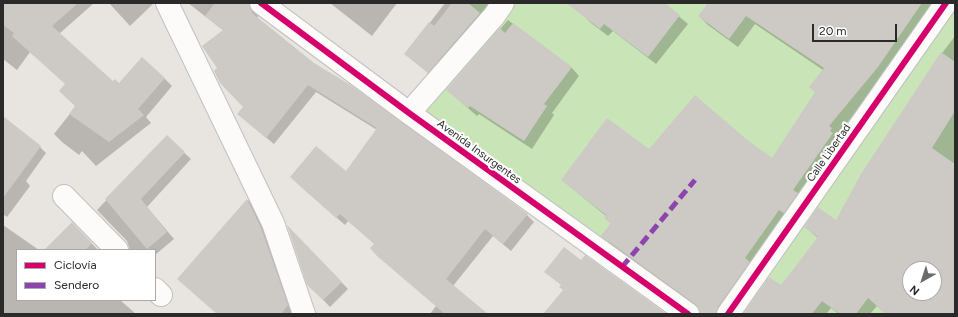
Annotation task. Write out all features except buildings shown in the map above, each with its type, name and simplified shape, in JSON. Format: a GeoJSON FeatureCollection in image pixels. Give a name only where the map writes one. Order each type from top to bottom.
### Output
{"type":"FeatureCollection","features":[{"type":"Feature","properties":{"kind":"street"},"geometry":{"type":"LineString","coordinates":[[167,3],[272,223],[304,314]]}},
{"type":"Feature","properties":{"kind":"street","name":"Avenida Insurgentes"},"geometry":{"type":"LineString","coordinates":[[261,3],[409,113],[688,314]]}},
{"type":"Feature","properties":{"kind":"street"},"geometry":{"type":"LineString","coordinates":[[409,113],[494,16],[503,3]]}},
{"type":"Feature","properties":{"kind":"street","name":"Calle Libertad"},"geometry":{"type":"LineString","coordinates":[[728,314],[946,3]]}},
{"type":"Feature","properties":{"kind":"street"},"geometry":{"type":"LineString","coordinates":[[64,196],[116,249]]}},
{"type":"Feature","properties":{"kind":"green space"},"geometry":{"type":"Polygon","coordinates":[[[464,3],[955,3],[955,314],[674,314],[409,113],[464,3]]]}},
{"type":"Feature","properties":{"kind":"marked path"},"geometry":{"type":"LineString","coordinates":[[622,267],[695,180]]}},
{"type":"Feature","properties":{"kind":"cycle path"},"geometry":{"type":"LineString","coordinates":[[261,3],[409,113],[688,314]]}},
{"type":"Feature","properties":{"kind":"cycle path"},"geometry":{"type":"LineString","coordinates":[[728,314],[946,3]]}}]}
